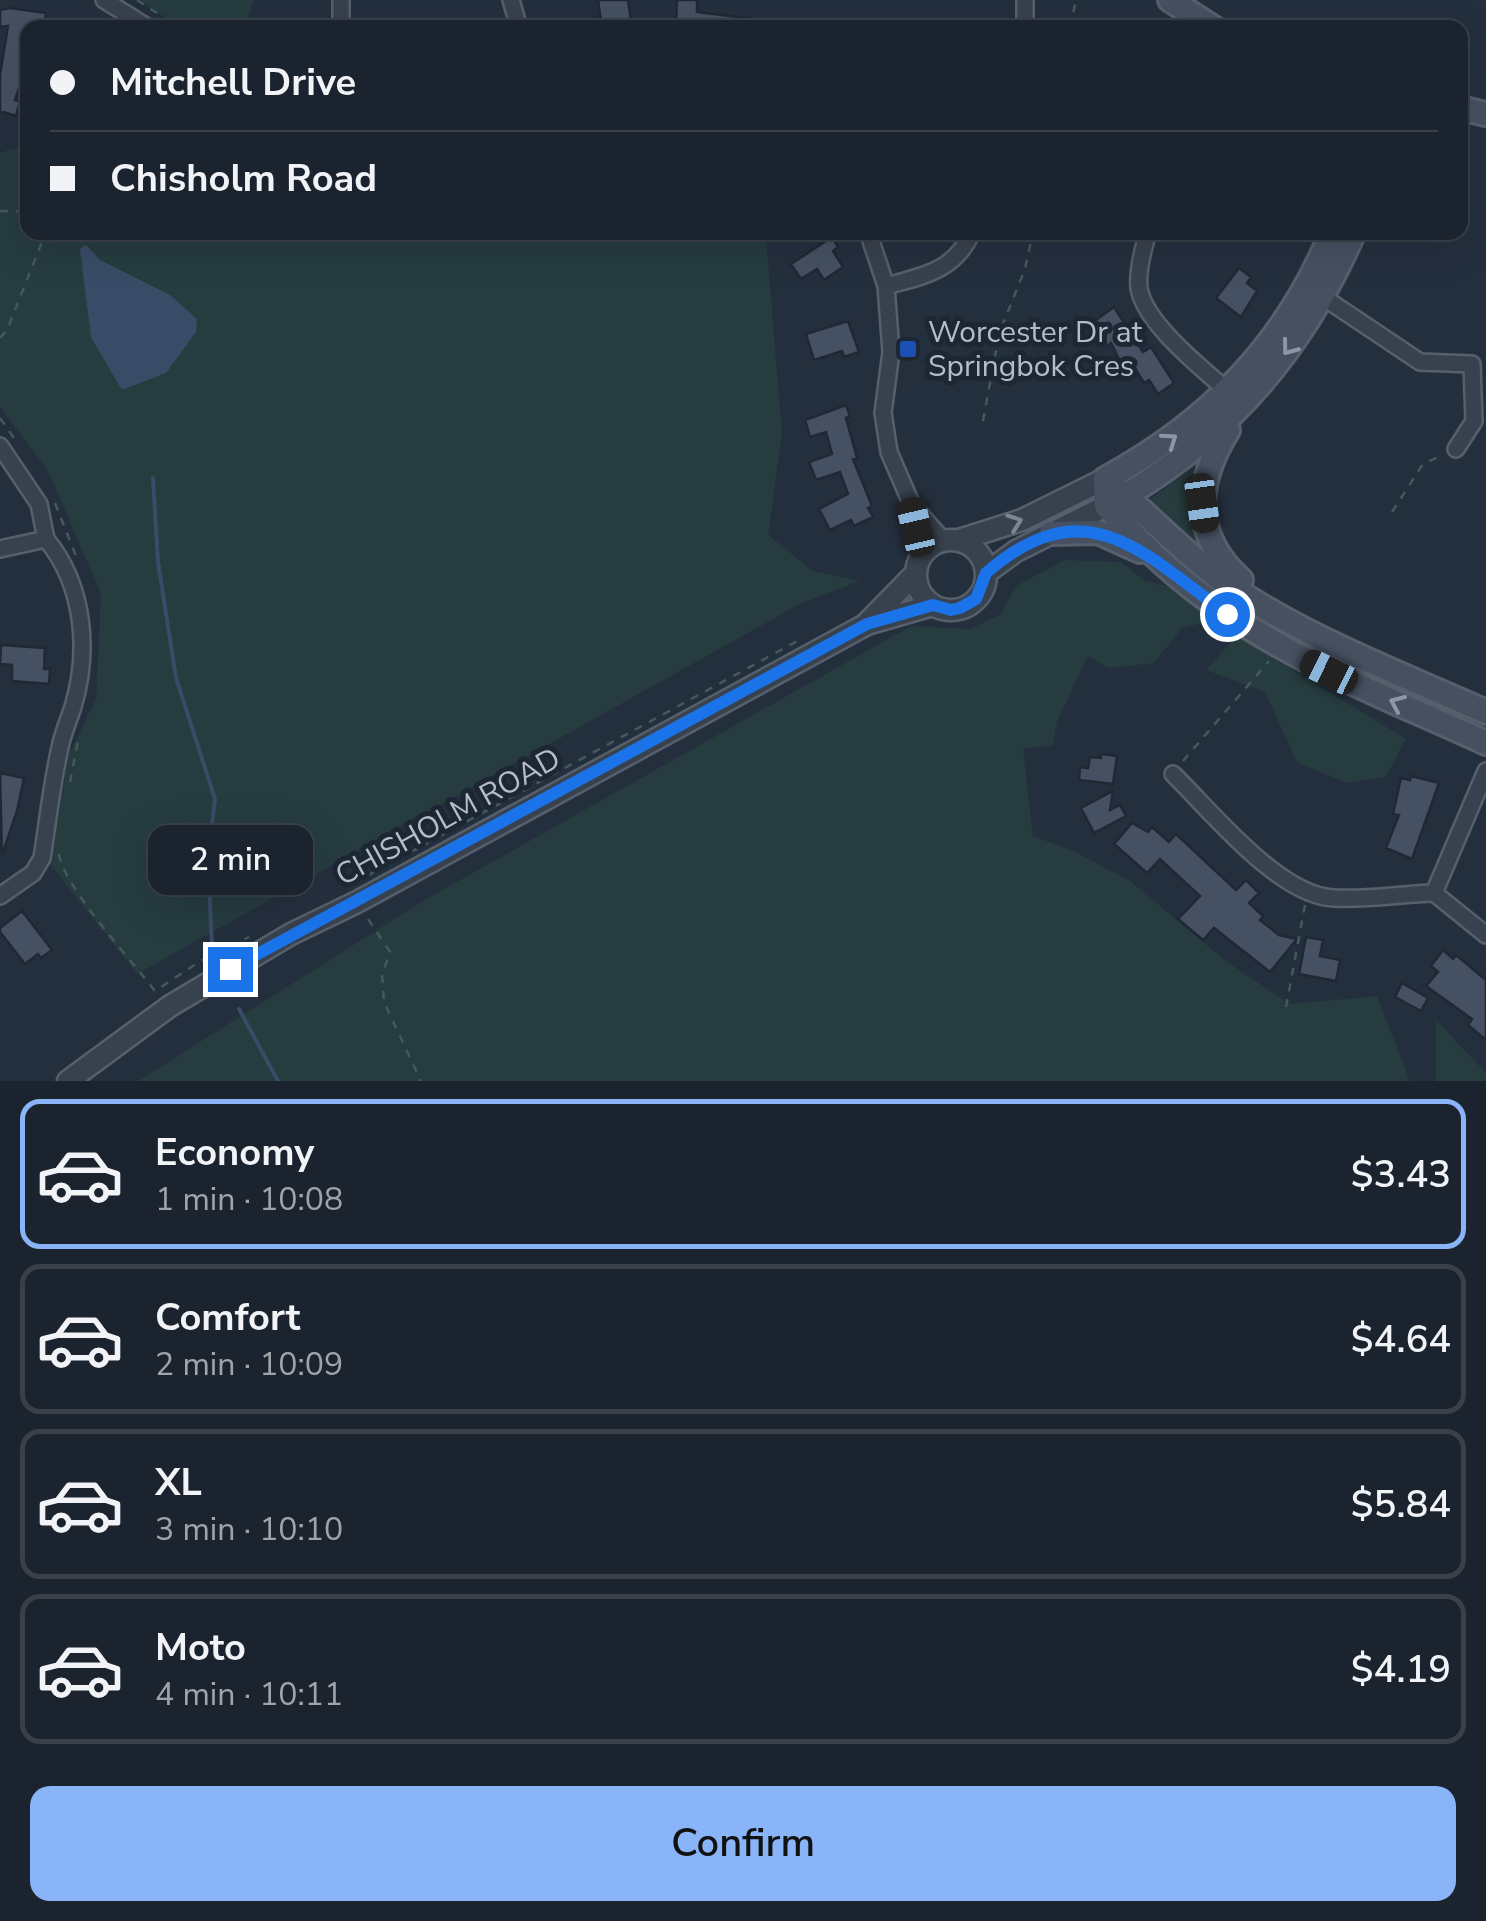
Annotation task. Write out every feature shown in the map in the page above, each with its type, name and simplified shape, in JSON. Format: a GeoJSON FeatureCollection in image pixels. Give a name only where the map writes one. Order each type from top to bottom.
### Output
{"type":"FeatureCollection","features":[{"type":"Feature","properties":{"kind":"main road"},"geometry":{"type":"LineString","coordinates":[[1170,0],[1201,20]]}},
{"type":"Feature","properties":{"kind":"main road"},"geometry":{"type":"LineString","coordinates":[[1116,501],[1189,454],[1235,398],[1301,332],[1330,240]]}},
{"type":"Feature","properties":{"kind":"main road"},"geometry":{"type":"LineString","coordinates":[[1314,292],[1349,240]]}},
{"type":"Feature","properties":{"kind":"main road"},"geometry":{"type":"LineString","coordinates":[[1168,568],[1116,501],[1105,478],[1235,398]]}},
{"type":"Feature","properties":{"kind":"main road"},"geometry":{"type":"LineString","coordinates":[[1235,398],[1204,480],[1205,525],[1224,564],[1288,619]]}},
{"type":"Feature","properties":{"kind":"main road"},"geometry":{"type":"LineString","coordinates":[[1116,501],[1218,577],[1288,619],[1486,712]]}},
{"type":"Feature","properties":{"kind":"main road"},"geometry":{"type":"LineString","coordinates":[[1051,533],[1098,532],[1128,544],[1168,568],[1227,614],[1303,659],[1486,742]]}},
{"type":"Feature","properties":{"kind":"street"},"geometry":{"type":"LineString","coordinates":[[104,0],[148,20]]}},
{"type":"Feature","properties":{"kind":"street"},"geometry":{"type":"LineString","coordinates":[[871,240],[886,286],[891,352],[883,412],[889,452],[911,503],[920,591],[933,605],[951,610],[969,604],[982,591],[986,573],[978,552],[951,540],[911,503]]}},
{"type":"Feature","properties":{"kind":"street"},"geometry":{"type":"LineString","coordinates":[[886,286],[935,274],[958,258],[968,240]]}},
{"type":"Feature","properties":{"kind":"street"},"geometry":{"type":"LineString","coordinates":[[1146,240],[1140,292],[1168,337],[1235,398]]}},
{"type":"Feature","properties":{"kind":"street"},"geometry":{"type":"LineString","coordinates":[[1314,292],[1420,362],[1472,364]]}},
{"type":"Feature","properties":{"kind":"street"},"geometry":{"type":"LineString","coordinates":[[1456,449],[1474,421],[1472,364],[1486,350]]}},
{"type":"Feature","properties":{"kind":"street"},"geometry":{"type":"LineString","coordinates":[[0,446],[39,504],[46,538],[66,566],[77,593],[81,632],[78,687],[60,746],[42,858],[33,874],[0,896]]}},
{"type":"Feature","properties":{"kind":"street"},"geometry":{"type":"LineString","coordinates":[[919,563],[951,540],[1022,520],[1105,478]]}},
{"type":"Feature","properties":{"kind":"street"},"geometry":{"type":"LineString","coordinates":[[986,573],[1016,550],[1116,501]]}},
{"type":"Feature","properties":{"kind":"street"},"geometry":{"type":"LineString","coordinates":[[0,549],[46,538]]}},
{"type":"Feature","properties":{"kind":"street","name":"CHISHOLM ROAD"},"geometry":{"type":"LineString","coordinates":[[867,624],[919,563]]}},
{"type":"Feature","properties":{"kind":"street","name":"CHISHOLM ROAD"},"geometry":{"type":"LineString","coordinates":[[68,1081],[170,1006],[261,952],[867,624],[933,605]]}},
{"type":"Feature","properties":{"kind":"street"},"geometry":{"type":"LineString","coordinates":[[1434,893],[1486,771]]}},
{"type":"Feature","properties":{"kind":"street"},"geometry":{"type":"LineString","coordinates":[[1172,774],[1276,874],[1307,893],[1332,898],[1434,893],[1486,935]]}},
{"type":"Feature","properties":{"kind":"path"},"geometry":{"type":"LineString","coordinates":[[137,0],[164,16],[159,20]]}},
{"type":"Feature","properties":{"kind":"path"},"geometry":{"type":"LineString","coordinates":[[0,338],[7,330],[43,240]]}},
{"type":"Feature","properties":{"kind":"path"},"geometry":{"type":"LineString","coordinates":[[983,421],[999,334],[1026,269],[1031,240]]}},
{"type":"Feature","properties":{"kind":"path"},"geometry":{"type":"LineString","coordinates":[[1392,512],[1422,464],[1456,449]]}},
{"type":"Feature","properties":{"kind":"path"},"geometry":{"type":"LineString","coordinates":[[349,888],[439,834],[806,637]]}},
{"type":"Feature","properties":{"kind":"path"},"geometry":{"type":"LineString","coordinates":[[1172,774],[1270,660]]}},
{"type":"Feature","properties":{"kind":"path"},"geometry":{"type":"LineString","coordinates":[[1286,1007],[1307,893]]}},
{"type":"Feature","properties":{"kind":"path"},"geometry":{"type":"LineString","coordinates":[[362,911],[390,952],[382,975],[384,1002],[421,1081]]}},
{"type":"Feature","properties":{"kind":"green space"},"geometry":{"type":"Polygon","coordinates":[[[140,0],[253,0],[247,20],[168,20],[140,0]]]}},
{"type":"Feature","properties":{"kind":"green space"},"geometry":{"type":"Polygon","coordinates":[[[20,146],[20,240],[766,240],[782,434],[768,535],[813,571],[860,581],[800,604],[137,974],[50,864],[69,754],[96,699],[101,594],[48,471],[0,407],[0,153],[20,146]]]}},
{"type":"Feature","properties":{"kind":"green space"},"geometry":{"type":"Polygon","coordinates":[[[1194,468],[1200,471],[1202,536],[1192,548],[1147,501],[1194,468]]]}},
{"type":"Feature","properties":{"kind":"green space"},"geometry":{"type":"Polygon","coordinates":[[[1065,560],[1121,562],[1145,581],[1176,588],[1219,619],[1182,628],[1154,663],[1109,668],[1088,656],[1057,721],[1053,745],[1023,749],[1033,836],[1073,851],[1129,880],[1227,962],[1290,1004],[1377,996],[1410,1081],[138,1081],[423,901],[911,626],[970,629],[1001,614],[1016,586],[1065,560]]]}},
{"type":"Feature","properties":{"kind":"green space"},"geometry":{"type":"Polygon","coordinates":[[[1237,636],[1406,739],[1386,777],[1346,783],[1297,762],[1265,692],[1206,670],[1237,636]]]}},
{"type":"Feature","properties":{"kind":"green space"},"geometry":{"type":"Polygon","coordinates":[[[1436,1020],[1486,1073],[1486,1081],[1436,1081],[1436,1020]]]}},
{"type":"Feature","properties":{"kind":"water"},"geometry":{"type":"Polygon","coordinates":[[[86,245],[100,260],[170,295],[197,319],[196,332],[166,373],[122,390],[91,337],[80,249],[86,245]]]}},
{"type":"Feature","properties":{"kind":"building"},"geometry":{"type":"Polygon","coordinates":[[[598,0],[628,0],[631,20],[601,20],[598,0]]]}},
{"type":"Feature","properties":{"kind":"building"},"geometry":{"type":"Polygon","coordinates":[[[677,0],[697,0],[697,12],[752,19],[752,20],[676,20],[677,0]]]}},
{"type":"Feature","properties":{"kind":"building"},"geometry":{"type":"Polygon","coordinates":[[[0,10],[46,13],[46,20],[20,20],[20,85],[15,100],[20,101],[16,116],[0,111],[0,75],[8,26],[0,27],[0,10]]]}},
{"type":"Feature","properties":{"kind":"building"},"geometry":{"type":"Polygon","coordinates":[[[827,240],[834,240],[838,247],[833,251],[843,267],[824,280],[817,269],[801,279],[791,264],[827,240]]]}},
{"type":"Feature","properties":{"kind":"building"},"geometry":{"type":"Polygon","coordinates":[[[1239,268],[1251,277],[1247,283],[1257,291],[1241,317],[1216,298],[1239,268]]]}},
{"type":"Feature","properties":{"kind":"building"},"geometry":{"type":"Polygon","coordinates":[[[1114,307],[1143,352],[1151,347],[1174,383],[1158,394],[1149,380],[1144,383],[1129,359],[1121,363],[1111,343],[1106,347],[1099,337],[1105,333],[1096,320],[1114,307]]]}},
{"type":"Feature","properties":{"kind":"building"},"geometry":{"type":"Polygon","coordinates":[[[848,321],[859,352],[844,357],[842,351],[814,360],[806,334],[848,321]]]}},
{"type":"Feature","properties":{"kind":"building"},"geometry":{"type":"Polygon","coordinates":[[[846,405],[857,458],[853,459],[873,517],[854,526],[851,520],[830,530],[819,509],[848,494],[840,472],[816,480],[809,462],[832,454],[826,432],[810,437],[805,420],[846,405]]]}},
{"type":"Feature","properties":{"kind":"building"},"geometry":{"type":"Polygon","coordinates":[[[1,645],[45,648],[44,669],[50,669],[49,684],[12,681],[12,665],[0,664],[1,645]]]}},
{"type":"Feature","properties":{"kind":"building"},"geometry":{"type":"Polygon","coordinates":[[[1101,754],[1117,756],[1113,784],[1079,780],[1080,767],[1088,768],[1090,757],[1101,758],[1101,754]]]}},
{"type":"Feature","properties":{"kind":"building"},"geometry":{"type":"Polygon","coordinates":[[[0,773],[24,778],[2,855],[0,773]]]}},
{"type":"Feature","properties":{"kind":"building"},"geometry":{"type":"Polygon","coordinates":[[[1411,776],[1439,783],[1412,859],[1386,848],[1399,815],[1393,814],[1401,778],[1410,780],[1411,776]]]}},
{"type":"Feature","properties":{"kind":"building"},"geometry":{"type":"Polygon","coordinates":[[[1113,791],[1110,810],[1120,805],[1126,816],[1094,833],[1081,808],[1113,791]]]}},
{"type":"Feature","properties":{"kind":"building"},"geometry":{"type":"Polygon","coordinates":[[[1132,823],[1148,832],[1152,827],[1169,842],[1176,834],[1236,890],[1246,880],[1259,893],[1249,903],[1263,916],[1260,920],[1279,935],[1297,939],[1270,972],[1214,928],[1203,940],[1178,919],[1200,896],[1160,859],[1147,873],[1114,844],[1132,823]]]}},
{"type":"Feature","properties":{"kind":"building"},"geometry":{"type":"Polygon","coordinates":[[[22,911],[52,950],[25,964],[0,932],[22,911]]]}},
{"type":"Feature","properties":{"kind":"building"},"geometry":{"type":"Polygon","coordinates":[[[1306,937],[1323,940],[1320,956],[1340,960],[1336,981],[1299,974],[1306,937]]]}},
{"type":"Feature","properties":{"kind":"building"},"geometry":{"type":"Polygon","coordinates":[[[1443,950],[1453,959],[1456,955],[1486,980],[1486,1040],[1468,1025],[1472,1019],[1426,986],[1438,972],[1431,966],[1443,950]]]}},
{"type":"Feature","properties":{"kind":"building"},"geometry":{"type":"Polygon","coordinates":[[[1402,983],[1428,998],[1421,1011],[1395,997],[1402,983]]]}},
{"type":"Feature","properties":{"kind":"waterway"},"geometry":{"type":"LineString","coordinates":[[153,478],[158,562],[176,678],[215,799],[208,859],[212,947]]}},
{"type":"Feature","properties":{"kind":"waterway"},"geometry":{"type":"LineString","coordinates":[[239,1009],[278,1081]]}},
{"type":"Feature","properties":{"kind":"place","name":"Worcester Dr at Springbok Cres"},"geometry":{"type":"Point","coordinates":[908,349]}},
{"type":"Feature","properties":{"kind":"route"},"geometry":{"type":"LineString","coordinates":[[230,969],[867,624],[933,605],[951,610],[969,604],[982,591],[986,573],[1000,560],[1051,533],[1098,532],[1128,544],[1168,568],[1227,614]]}}]}
